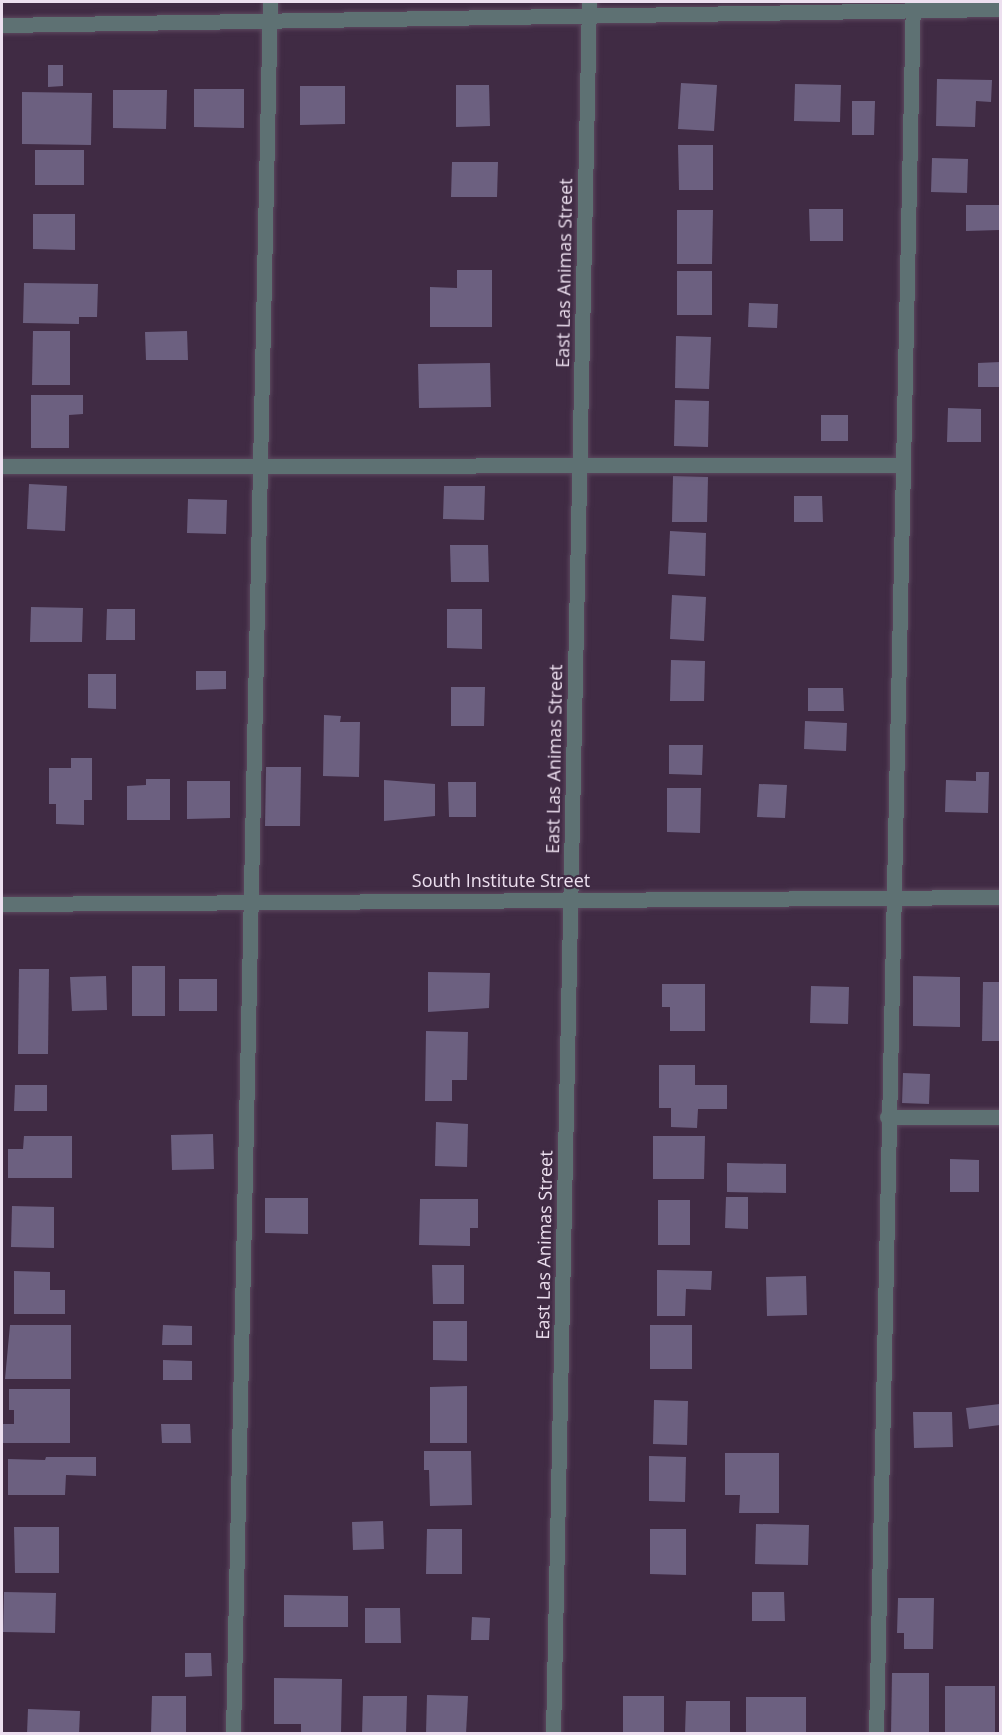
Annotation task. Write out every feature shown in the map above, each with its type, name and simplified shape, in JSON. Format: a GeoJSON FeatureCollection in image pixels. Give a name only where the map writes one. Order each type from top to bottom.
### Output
{"type":"FeatureCollection","features":[{"type":"Feature","properties":{"kind":"street"},"geometry":{"type":"LineString","coordinates":[[233,1734],[270,2]]}},
{"type":"Feature","properties":{"kind":"street"},"geometry":{"type":"LineString","coordinates":[[2,25],[269,21],[589,9],[913,6],[1000,9]]}},
{"type":"Feature","properties":{"kind":"street"},"geometry":{"type":"LineString","coordinates":[[876,1734],[891,898],[913,6]]}},
{"type":"Feature","properties":{"kind":"street","name":"East Las Animas Street"},"geometry":{"type":"LineString","coordinates":[[553,1734],[589,9]]}},
{"type":"Feature","properties":{"kind":"street"},"geometry":{"type":"LineString","coordinates":[[2,466],[579,463],[902,465]]}},
{"type":"Feature","properties":{"kind":"street","name":"South Institute Street"},"geometry":{"type":"LineString","coordinates":[[2,904],[1000,897]]}},
{"type":"Feature","properties":{"kind":"street"},"geometry":{"type":"LineString","coordinates":[[887,1117],[1000,1117]]}},
{"type":"Feature","properties":{"kind":"building"},"geometry":{"type":"Polygon","coordinates":[[[48,65],[63,65],[63,86],[48,87],[48,65]]]}},
{"type":"Feature","properties":{"kind":"building"},"geometry":{"type":"Polygon","coordinates":[[[937,79],[992,80],[991,102],[976,101],[975,127],[936,126],[937,79]]]}},
{"type":"Feature","properties":{"kind":"building"},"geometry":{"type":"Polygon","coordinates":[[[681,83],[717,85],[714,131],[678,129],[681,83]]]}},
{"type":"Feature","properties":{"kind":"building"},"geometry":{"type":"Polygon","coordinates":[[[795,84],[841,85],[840,122],[794,121],[795,84]]]}},
{"type":"Feature","properties":{"kind":"building"},"geometry":{"type":"Polygon","coordinates":[[[456,85],[489,85],[490,126],[456,127],[456,85]]]}},
{"type":"Feature","properties":{"kind":"building"},"geometry":{"type":"Polygon","coordinates":[[[300,86],[345,86],[345,124],[300,125],[300,86]]]}},
{"type":"Feature","properties":{"kind":"building"},"geometry":{"type":"Polygon","coordinates":[[[194,89],[244,89],[244,128],[194,127],[194,89]]]}},
{"type":"Feature","properties":{"kind":"building"},"geometry":{"type":"Polygon","coordinates":[[[113,90],[167,90],[166,129],[113,128],[113,90]]]}},
{"type":"Feature","properties":{"kind":"building"},"geometry":{"type":"Polygon","coordinates":[[[22,92],[92,93],[91,145],[22,144],[22,92]]]}},
{"type":"Feature","properties":{"kind":"building"},"geometry":{"type":"Polygon","coordinates":[[[852,101],[875,101],[874,135],[852,135],[852,101]]]}},
{"type":"Feature","properties":{"kind":"building"},"geometry":{"type":"Polygon","coordinates":[[[678,145],[713,145],[713,190],[679,190],[678,145]]]}},
{"type":"Feature","properties":{"kind":"building"},"geometry":{"type":"Polygon","coordinates":[[[35,150],[84,150],[84,185],[35,185],[35,150]]]}},
{"type":"Feature","properties":{"kind":"building"},"geometry":{"type":"Polygon","coordinates":[[[932,158],[968,159],[967,193],[931,192],[932,158]]]}},
{"type":"Feature","properties":{"kind":"building"},"geometry":{"type":"Polygon","coordinates":[[[452,162],[498,162],[497,197],[451,197],[452,162]]]}},
{"type":"Feature","properties":{"kind":"building"},"geometry":{"type":"Polygon","coordinates":[[[966,205],[999,205],[999,230],[966,231],[966,205]]]}},
{"type":"Feature","properties":{"kind":"building"},"geometry":{"type":"Polygon","coordinates":[[[809,209],[843,209],[843,241],[810,241],[809,209]]]}},
{"type":"Feature","properties":{"kind":"building"},"geometry":{"type":"Polygon","coordinates":[[[677,210],[713,210],[712,264],[677,264],[677,210]]]}},
{"type":"Feature","properties":{"kind":"building"},"geometry":{"type":"Polygon","coordinates":[[[33,214],[75,214],[75,250],[33,249],[33,214]]]}},
{"type":"Feature","properties":{"kind":"building"},"geometry":{"type":"Polygon","coordinates":[[[457,270],[492,270],[492,327],[430,327],[430,287],[457,288],[457,270]]]}},
{"type":"Feature","properties":{"kind":"building"},"geometry":{"type":"Polygon","coordinates":[[[677,271],[712,271],[712,315],[677,315],[677,271]]]}},
{"type":"Feature","properties":{"kind":"building"},"geometry":{"type":"Polygon","coordinates":[[[24,283],[98,284],[97,317],[79,317],[79,324],[23,323],[24,283]]]}},
{"type":"Feature","properties":{"kind":"building"},"geometry":{"type":"Polygon","coordinates":[[[749,303],[778,304],[777,328],[748,327],[749,303]]]}},
{"type":"Feature","properties":{"kind":"building"},"geometry":{"type":"Polygon","coordinates":[[[33,331],[70,331],[70,385],[32,385],[33,331]]]}},
{"type":"Feature","properties":{"kind":"building"},"geometry":{"type":"Polygon","coordinates":[[[187,331],[188,360],[146,360],[145,332],[187,331]]]}},
{"type":"Feature","properties":{"kind":"building"},"geometry":{"type":"Polygon","coordinates":[[[676,336],[711,337],[709,389],[675,388],[676,336]]]}},
{"type":"Feature","properties":{"kind":"building"},"geometry":{"type":"Polygon","coordinates":[[[1000,362],[1000,387],[978,387],[978,363],[1000,362]]]}},
{"type":"Feature","properties":{"kind":"building"},"geometry":{"type":"Polygon","coordinates":[[[490,363],[491,407],[419,408],[418,364],[490,363]]]}},
{"type":"Feature","properties":{"kind":"building"},"geometry":{"type":"Polygon","coordinates":[[[31,395],[83,395],[83,414],[69,415],[69,448],[31,448],[31,395]]]}},
{"type":"Feature","properties":{"kind":"building"},"geometry":{"type":"Polygon","coordinates":[[[675,400],[709,401],[708,447],[674,446],[675,400]]]}},
{"type":"Feature","properties":{"kind":"building"},"geometry":{"type":"Polygon","coordinates":[[[948,408],[981,409],[981,442],[947,442],[948,408]]]}},
{"type":"Feature","properties":{"kind":"building"},"geometry":{"type":"Polygon","coordinates":[[[821,415],[848,415],[848,441],[821,441],[821,415]]]}},
{"type":"Feature","properties":{"kind":"building"},"geometry":{"type":"Polygon","coordinates":[[[673,476],[708,477],[707,522],[672,522],[673,476]]]}},
{"type":"Feature","properties":{"kind":"building"},"geometry":{"type":"Polygon","coordinates":[[[29,484],[67,486],[65,531],[27,529],[29,484]]]}},
{"type":"Feature","properties":{"kind":"building"},"geometry":{"type":"Polygon","coordinates":[[[444,486],[485,486],[484,520],[443,519],[444,486]]]}},
{"type":"Feature","properties":{"kind":"building"},"geometry":{"type":"Polygon","coordinates":[[[794,496],[822,496],[823,522],[794,522],[794,496]]]}},
{"type":"Feature","properties":{"kind":"building"},"geometry":{"type":"Polygon","coordinates":[[[188,499],[227,500],[226,534],[187,533],[188,499]]]}},
{"type":"Feature","properties":{"kind":"building"},"geometry":{"type":"Polygon","coordinates":[[[670,531],[706,533],[705,576],[668,574],[670,531]]]}},
{"type":"Feature","properties":{"kind":"building"},"geometry":{"type":"Polygon","coordinates":[[[450,545],[488,545],[489,582],[451,582],[450,545]]]}},
{"type":"Feature","properties":{"kind":"building"},"geometry":{"type":"Polygon","coordinates":[[[672,595],[706,597],[704,641],[670,639],[672,595]]]}},
{"type":"Feature","properties":{"kind":"building"},"geometry":{"type":"Polygon","coordinates":[[[31,607],[83,608],[82,642],[30,642],[31,607]]]}},
{"type":"Feature","properties":{"kind":"building"},"geometry":{"type":"Polygon","coordinates":[[[107,609],[135,609],[135,640],[106,640],[107,609]]]}},
{"type":"Feature","properties":{"kind":"building"},"geometry":{"type":"Polygon","coordinates":[[[447,609],[482,609],[482,649],[447,648],[447,609]]]}},
{"type":"Feature","properties":{"kind":"building"},"geometry":{"type":"Polygon","coordinates":[[[671,660],[705,661],[704,701],[670,701],[671,660]]]}},
{"type":"Feature","properties":{"kind":"building"},"geometry":{"type":"Polygon","coordinates":[[[196,671],[226,671],[226,689],[196,690],[196,671]]]}},
{"type":"Feature","properties":{"kind":"building"},"geometry":{"type":"Polygon","coordinates":[[[88,674],[116,674],[116,709],[88,708],[88,674]]]}},
{"type":"Feature","properties":{"kind":"building"},"geometry":{"type":"Polygon","coordinates":[[[451,687],[485,687],[484,726],[451,726],[451,687]]]}},
{"type":"Feature","properties":{"kind":"building"},"geometry":{"type":"Polygon","coordinates":[[[808,688],[843,688],[844,711],[808,711],[808,688]]]}},
{"type":"Feature","properties":{"kind":"building"},"geometry":{"type":"Polygon","coordinates":[[[324,715],[341,716],[340,722],[360,722],[359,777],[323,776],[324,715]]]}},
{"type":"Feature","properties":{"kind":"building"},"geometry":{"type":"Polygon","coordinates":[[[805,721],[847,723],[846,751],[804,749],[805,721]]]}},
{"type":"Feature","properties":{"kind":"building"},"geometry":{"type":"Polygon","coordinates":[[[669,745],[703,745],[702,775],[669,774],[669,745]]]}},
{"type":"Feature","properties":{"kind":"building"},"geometry":{"type":"Polygon","coordinates":[[[71,758],[92,758],[92,800],[84,800],[84,825],[56,824],[56,804],[49,804],[49,768],[71,768],[71,758]]]}},
{"type":"Feature","properties":{"kind":"building"},"geometry":{"type":"Polygon","coordinates":[[[266,767],[301,767],[300,826],[265,826],[266,767]]]}},
{"type":"Feature","properties":{"kind":"building"},"geometry":{"type":"Polygon","coordinates":[[[976,772],[989,772],[988,813],[945,812],[946,780],[976,781],[976,772]]]}},
{"type":"Feature","properties":{"kind":"building"},"geometry":{"type":"Polygon","coordinates":[[[146,779],[170,779],[170,820],[127,820],[127,786],[146,785],[146,779]]]}},
{"type":"Feature","properties":{"kind":"building"},"geometry":{"type":"Polygon","coordinates":[[[384,780],[435,784],[435,816],[384,821],[384,780]]]}},
{"type":"Feature","properties":{"kind":"building"},"geometry":{"type":"Polygon","coordinates":[[[187,781],[230,781],[230,818],[187,819],[187,781]]]}},
{"type":"Feature","properties":{"kind":"building"},"geometry":{"type":"Polygon","coordinates":[[[448,782],[476,782],[476,817],[449,817],[448,782]]]}},
{"type":"Feature","properties":{"kind":"building"},"geometry":{"type":"Polygon","coordinates":[[[759,784],[787,785],[785,818],[757,817],[759,784]]]}},
{"type":"Feature","properties":{"kind":"building"},"geometry":{"type":"Polygon","coordinates":[[[667,788],[701,788],[700,833],[667,832],[667,788]]]}},
{"type":"Feature","properties":{"kind":"building"},"geometry":{"type":"Polygon","coordinates":[[[132,966],[165,966],[165,1016],[132,1016],[132,966]]]}},
{"type":"Feature","properties":{"kind":"building"},"geometry":{"type":"Polygon","coordinates":[[[19,969],[49,969],[48,1054],[18,1054],[19,969]]]}},
{"type":"Feature","properties":{"kind":"building"},"geometry":{"type":"Polygon","coordinates":[[[428,972],[490,973],[489,1008],[428,1012],[428,972]]]}},
{"type":"Feature","properties":{"kind":"building"},"geometry":{"type":"Polygon","coordinates":[[[106,976],[107,1010],[72,1011],[70,977],[106,976]]]}},
{"type":"Feature","properties":{"kind":"building"},"geometry":{"type":"Polygon","coordinates":[[[913,976],[960,977],[960,1027],[913,1026],[913,976]]]}},
{"type":"Feature","properties":{"kind":"building"},"geometry":{"type":"Polygon","coordinates":[[[179,979],[217,979],[217,1011],[179,1011],[179,979]]]}},
{"type":"Feature","properties":{"kind":"building"},"geometry":{"type":"Polygon","coordinates":[[[983,982],[1000,982],[1000,1041],[982,1041],[983,982]]]}},
{"type":"Feature","properties":{"kind":"building"},"geometry":{"type":"Polygon","coordinates":[[[662,984],[705,984],[705,1031],[670,1031],[670,1007],[662,1007],[662,984]]]}},
{"type":"Feature","properties":{"kind":"building"},"geometry":{"type":"Polygon","coordinates":[[[811,986],[849,987],[848,1024],[810,1023],[811,986]]]}},
{"type":"Feature","properties":{"kind":"building"},"geometry":{"type":"Polygon","coordinates":[[[426,1031],[468,1032],[467,1080],[452,1080],[452,1101],[425,1101],[426,1031]]]}},
{"type":"Feature","properties":{"kind":"building"},"geometry":{"type":"Polygon","coordinates":[[[659,1065],[695,1065],[695,1085],[727,1085],[727,1109],[698,1109],[697,1128],[671,1127],[671,1108],[659,1108],[659,1065]]]}},
{"type":"Feature","properties":{"kind":"building"},"geometry":{"type":"Polygon","coordinates":[[[903,1073],[930,1074],[929,1104],[902,1103],[903,1073]]]}},
{"type":"Feature","properties":{"kind":"building"},"geometry":{"type":"Polygon","coordinates":[[[15,1085],[47,1085],[47,1111],[14,1111],[15,1085]]]}},
{"type":"Feature","properties":{"kind":"building"},"geometry":{"type":"Polygon","coordinates":[[[436,1122],[468,1124],[467,1167],[435,1166],[436,1122]]]}},
{"type":"Feature","properties":{"kind":"building"},"geometry":{"type":"Polygon","coordinates":[[[213,1134],[214,1169],[172,1170],[171,1135],[213,1134]]]}},
{"type":"Feature","properties":{"kind":"building"},"geometry":{"type":"Polygon","coordinates":[[[24,1136],[72,1136],[72,1178],[8,1178],[8,1149],[23,1149],[24,1136]]]}},
{"type":"Feature","properties":{"kind":"building"},"geometry":{"type":"Polygon","coordinates":[[[653,1136],[705,1136],[704,1179],[653,1179],[653,1136]]]}},
{"type":"Feature","properties":{"kind":"building"},"geometry":{"type":"Polygon","coordinates":[[[950,1159],[979,1160],[979,1192],[950,1192],[950,1159]]]}},
{"type":"Feature","properties":{"kind":"building"},"geometry":{"type":"Polygon","coordinates":[[[727,1163],[786,1164],[786,1193],[727,1192],[727,1163]]]}},
{"type":"Feature","properties":{"kind":"building"},"geometry":{"type":"Polygon","coordinates":[[[726,1197],[748,1197],[748,1229],[725,1228],[726,1197]]]}},
{"type":"Feature","properties":{"kind":"building"},"geometry":{"type":"Polygon","coordinates":[[[265,1198],[308,1198],[308,1234],[265,1233],[265,1198]]]}},
{"type":"Feature","properties":{"kind":"building"},"geometry":{"type":"Polygon","coordinates":[[[420,1199],[478,1199],[478,1228],[470,1228],[470,1246],[419,1245],[420,1199]]]}},
{"type":"Feature","properties":{"kind":"building"},"geometry":{"type":"Polygon","coordinates":[[[658,1200],[690,1200],[690,1245],[658,1245],[658,1200]]]}},
{"type":"Feature","properties":{"kind":"building"},"geometry":{"type":"Polygon","coordinates":[[[12,1206],[54,1207],[54,1248],[11,1247],[12,1206]]]}},
{"type":"Feature","properties":{"kind":"building"},"geometry":{"type":"Polygon","coordinates":[[[432,1265],[464,1265],[464,1304],[433,1304],[432,1265]]]}},
{"type":"Feature","properties":{"kind":"building"},"geometry":{"type":"Polygon","coordinates":[[[657,1270],[712,1271],[711,1290],[686,1289],[685,1316],[657,1316],[657,1270]]]}},
{"type":"Feature","properties":{"kind":"building"},"geometry":{"type":"Polygon","coordinates":[[[14,1271],[50,1272],[50,1290],[65,1290],[65,1314],[14,1314],[14,1271]]]}},
{"type":"Feature","properties":{"kind":"building"},"geometry":{"type":"Polygon","coordinates":[[[806,1276],[807,1315],[767,1316],[766,1277],[806,1276]]]}},
{"type":"Feature","properties":{"kind":"building"},"geometry":{"type":"Polygon","coordinates":[[[433,1321],[467,1321],[467,1361],[433,1360],[433,1321]]]}},
{"type":"Feature","properties":{"kind":"building"},"geometry":{"type":"Polygon","coordinates":[[[10,1325],[71,1325],[71,1379],[5,1379],[10,1325]]]}},
{"type":"Feature","properties":{"kind":"building"},"geometry":{"type":"Polygon","coordinates":[[[163,1325],[192,1326],[192,1345],[162,1345],[163,1325]]]}},
{"type":"Feature","properties":{"kind":"building"},"geometry":{"type":"Polygon","coordinates":[[[650,1325],[692,1325],[692,1369],[650,1369],[650,1325]]]}},
{"type":"Feature","properties":{"kind":"building"},"geometry":{"type":"Polygon","coordinates":[[[163,1360],[192,1361],[192,1380],[163,1380],[163,1360]]]}},
{"type":"Feature","properties":{"kind":"building"},"geometry":{"type":"Polygon","coordinates":[[[467,1386],[467,1443],[430,1443],[430,1387],[467,1386]]]}},
{"type":"Feature","properties":{"kind":"building"},"geometry":{"type":"Polygon","coordinates":[[[9,1389],[70,1389],[70,1443],[3,1443],[3,1424],[14,1424],[14,1410],[9,1410],[9,1389]]]}},
{"type":"Feature","properties":{"kind":"building"},"geometry":{"type":"Polygon","coordinates":[[[654,1400],[688,1401],[687,1445],[653,1444],[654,1400]]]}},
{"type":"Feature","properties":{"kind":"building"},"geometry":{"type":"Polygon","coordinates":[[[1000,1404],[1000,1425],[969,1429],[966,1408],[1000,1404]]]}},
{"type":"Feature","properties":{"kind":"building"},"geometry":{"type":"Polygon","coordinates":[[[913,1412],[952,1412],[953,1447],[914,1448],[913,1412]]]}},
{"type":"Feature","properties":{"kind":"building"},"geometry":{"type":"Polygon","coordinates":[[[161,1424],[190,1424],[191,1443],[162,1443],[161,1424]]]}},
{"type":"Feature","properties":{"kind":"building"},"geometry":{"type":"Polygon","coordinates":[[[424,1451],[471,1451],[472,1505],[430,1506],[429,1470],[424,1470],[424,1451]]]}},
{"type":"Feature","properties":{"kind":"building"},"geometry":{"type":"Polygon","coordinates":[[[725,1453],[779,1453],[779,1513],[739,1513],[740,1495],[725,1495],[725,1453]]]}},
{"type":"Feature","properties":{"kind":"building"},"geometry":{"type":"Polygon","coordinates":[[[649,1456],[686,1457],[685,1502],[649,1501],[649,1456]]]}},
{"type":"Feature","properties":{"kind":"building"},"geometry":{"type":"Polygon","coordinates":[[[46,1457],[96,1457],[96,1476],[66,1475],[65,1495],[8,1495],[8,1459],[45,1460],[46,1457]]]}},
{"type":"Feature","properties":{"kind":"building"},"geometry":{"type":"Polygon","coordinates":[[[383,1521],[384,1549],[353,1550],[352,1522],[383,1521]]]}},
{"type":"Feature","properties":{"kind":"building"},"geometry":{"type":"Polygon","coordinates":[[[756,1524],[809,1525],[808,1565],[755,1564],[756,1524]]]}},
{"type":"Feature","properties":{"kind":"building"},"geometry":{"type":"Polygon","coordinates":[[[14,1527],[59,1527],[59,1573],[15,1573],[14,1527]]]}},
{"type":"Feature","properties":{"kind":"building"},"geometry":{"type":"Polygon","coordinates":[[[427,1529],[462,1529],[462,1574],[426,1574],[427,1529]]]}},
{"type":"Feature","properties":{"kind":"building"},"geometry":{"type":"Polygon","coordinates":[[[650,1529],[686,1529],[686,1575],[650,1574],[650,1529]]]}},
{"type":"Feature","properties":{"kind":"building"},"geometry":{"type":"Polygon","coordinates":[[[4,1592],[56,1593],[55,1633],[3,1632],[4,1592]]]}},
{"type":"Feature","properties":{"kind":"building"},"geometry":{"type":"Polygon","coordinates":[[[752,1592],[784,1592],[785,1621],[752,1621],[752,1592]]]}},
{"type":"Feature","properties":{"kind":"building"},"geometry":{"type":"Polygon","coordinates":[[[284,1595],[348,1596],[348,1627],[284,1627],[284,1595]]]}},
{"type":"Feature","properties":{"kind":"building"},"geometry":{"type":"Polygon","coordinates":[[[898,1598],[934,1598],[933,1649],[904,1649],[904,1633],[897,1633],[898,1598]]]}},
{"type":"Feature","properties":{"kind":"building"},"geometry":{"type":"Polygon","coordinates":[[[365,1608],[400,1608],[401,1643],[365,1643],[365,1608]]]}},
{"type":"Feature","properties":{"kind":"building"},"geometry":{"type":"Polygon","coordinates":[[[472,1617],[490,1618],[489,1640],[471,1640],[472,1617]]]}},
{"type":"Feature","properties":{"kind":"building"},"geometry":{"type":"Polygon","coordinates":[[[185,1653],[211,1653],[212,1676],[185,1677],[185,1653]]]}},
{"type":"Feature","properties":{"kind":"building"},"geometry":{"type":"Polygon","coordinates":[[[892,1673],[929,1673],[929,1734],[891,1734],[892,1673]]]}},
{"type":"Feature","properties":{"kind":"building"},"geometry":{"type":"Polygon","coordinates":[[[274,1678],[342,1679],[341,1734],[301,1734],[301,1724],[274,1724],[274,1678]]]}},
{"type":"Feature","properties":{"kind":"building"},"geometry":{"type":"Polygon","coordinates":[[[945,1686],[995,1686],[995,1734],[945,1734],[945,1686]]]}},
{"type":"Feature","properties":{"kind":"building"},"geometry":{"type":"Polygon","coordinates":[[[427,1695],[468,1696],[466,1734],[426,1734],[427,1695]]]}},
{"type":"Feature","properties":{"kind":"building"},"geometry":{"type":"Polygon","coordinates":[[[152,1696],[186,1696],[186,1734],[151,1734],[152,1696]]]}},
{"type":"Feature","properties":{"kind":"building"},"geometry":{"type":"Polygon","coordinates":[[[363,1696],[407,1696],[406,1734],[362,1734],[363,1696]]]}},
{"type":"Feature","properties":{"kind":"building"},"geometry":{"type":"Polygon","coordinates":[[[623,1696],[664,1696],[664,1734],[623,1734],[623,1696]]]}},
{"type":"Feature","properties":{"kind":"building"},"geometry":{"type":"Polygon","coordinates":[[[746,1697],[806,1697],[806,1734],[746,1734],[746,1697]]]}},
{"type":"Feature","properties":{"kind":"building"},"geometry":{"type":"Polygon","coordinates":[[[686,1701],[730,1701],[730,1734],[685,1734],[686,1701]]]}},
{"type":"Feature","properties":{"kind":"building"},"geometry":{"type":"Polygon","coordinates":[[[28,1709],[80,1711],[79,1734],[27,1734],[28,1709]]]}}]}
